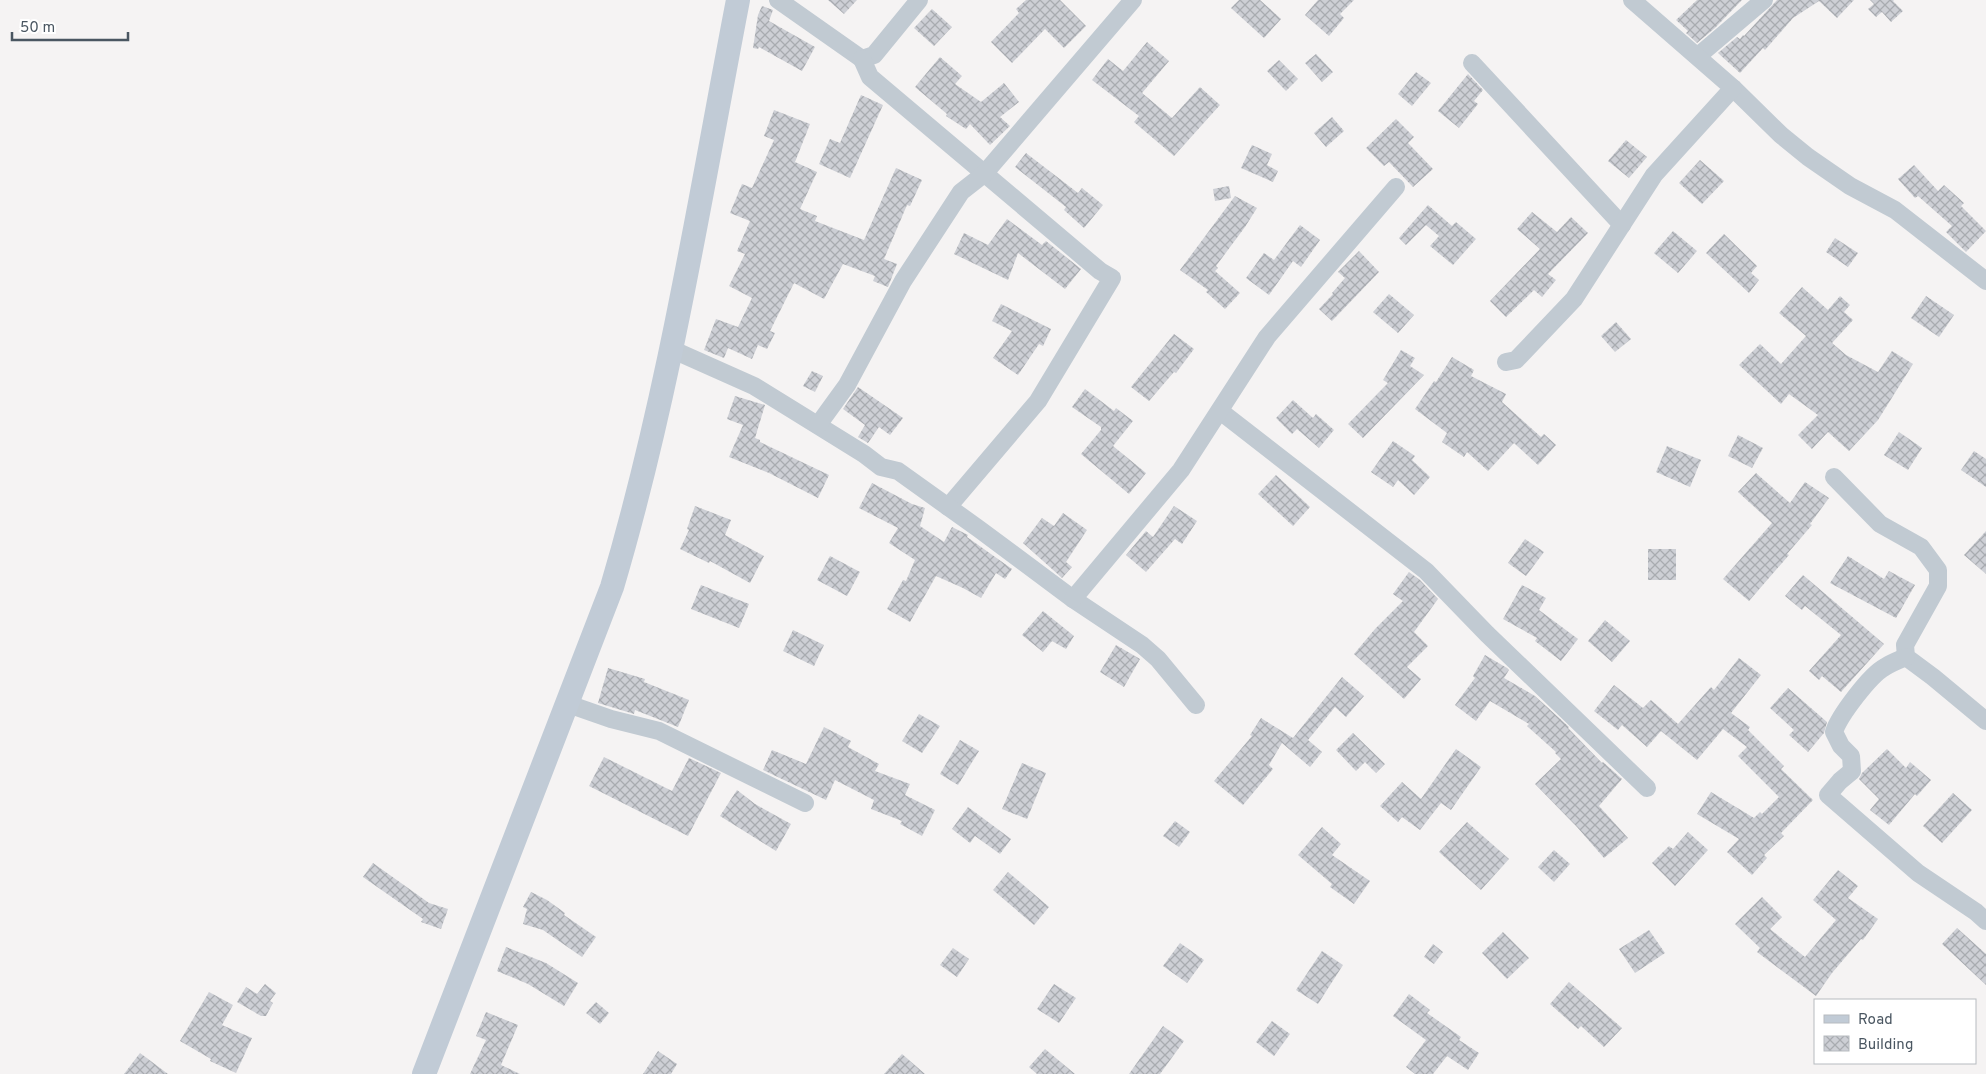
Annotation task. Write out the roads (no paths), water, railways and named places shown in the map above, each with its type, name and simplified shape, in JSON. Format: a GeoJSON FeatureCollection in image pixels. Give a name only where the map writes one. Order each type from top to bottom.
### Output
{"type":"FeatureCollection","features":[{"type":"Feature","properties":{"kind":"main road"},"geometry":{"type":"LineString","coordinates":[[424,1074],[568,704],[612,587],[626,540],[657,420],[738,0]]}},
{"type":"Feature","properties":{"kind":"street"},"geometry":{"type":"LineString","coordinates":[[778,0],[862,59],[870,77],[1100,271],[1112,278],[1038,400],[948,506]]}},
{"type":"Feature","properties":{"kind":"street"},"geometry":{"type":"LineString","coordinates":[[862,59],[874,55],[918,0]]}},
{"type":"Feature","properties":{"kind":"street"},"geometry":{"type":"LineString","coordinates":[[818,426],[847,385],[904,281],[961,192],[984,174],[1133,0]]}},
{"type":"Feature","properties":{"kind":"street"},"geometry":{"type":"LineString","coordinates":[[1632,0],[1698,56],[1781,136],[1850,186],[1895,210],[1986,281]]}},
{"type":"Feature","properties":{"kind":"street"},"geometry":{"type":"LineString","coordinates":[[1698,56],[1764,0]]}},
{"type":"Feature","properties":{"kind":"street"},"geometry":{"type":"LineString","coordinates":[[1472,63],[1622,225]]}},
{"type":"Feature","properties":{"kind":"street"},"geometry":{"type":"LineString","coordinates":[[1506,362],[1516,360],[1574,298],[1654,175],[1733,88]]}},
{"type":"Feature","properties":{"kind":"street"},"geometry":{"type":"LineString","coordinates":[[1073,599],[1181,470],[1267,337],[1396,187]]}},
{"type":"Feature","properties":{"kind":"street"},"geometry":{"type":"LineString","coordinates":[[671,349],[754,386],[864,454],[881,467],[898,471],[1073,599],[1142,645],[1158,659],[1196,705]]}},
{"type":"Feature","properties":{"kind":"street"},"geometry":{"type":"LineString","coordinates":[[1220,411],[1426,571],[1487,634],[1647,788]]}},
{"type":"Feature","properties":{"kind":"street"},"geometry":{"type":"LineString","coordinates":[[1834,477],[1880,524],[1920,547],[1938,570],[1938,586],[1905,645],[1906,657]]}},
{"type":"Feature","properties":{"kind":"street"},"geometry":{"type":"LineString","coordinates":[[1906,657],[1933,676],[1986,721]]}},
{"type":"Feature","properties":{"kind":"street"},"geometry":{"type":"LineString","coordinates":[[1906,657],[1883,668],[1837,722],[1834,732],[1841,746],[1851,756],[1852,771],[1828,795],[1918,874],[1976,912],[1986,921]]}},
{"type":"Feature","properties":{"kind":"street"},"geometry":{"type":"LineString","coordinates":[[568,704],[611,719],[659,730],[805,803]]}}]}
